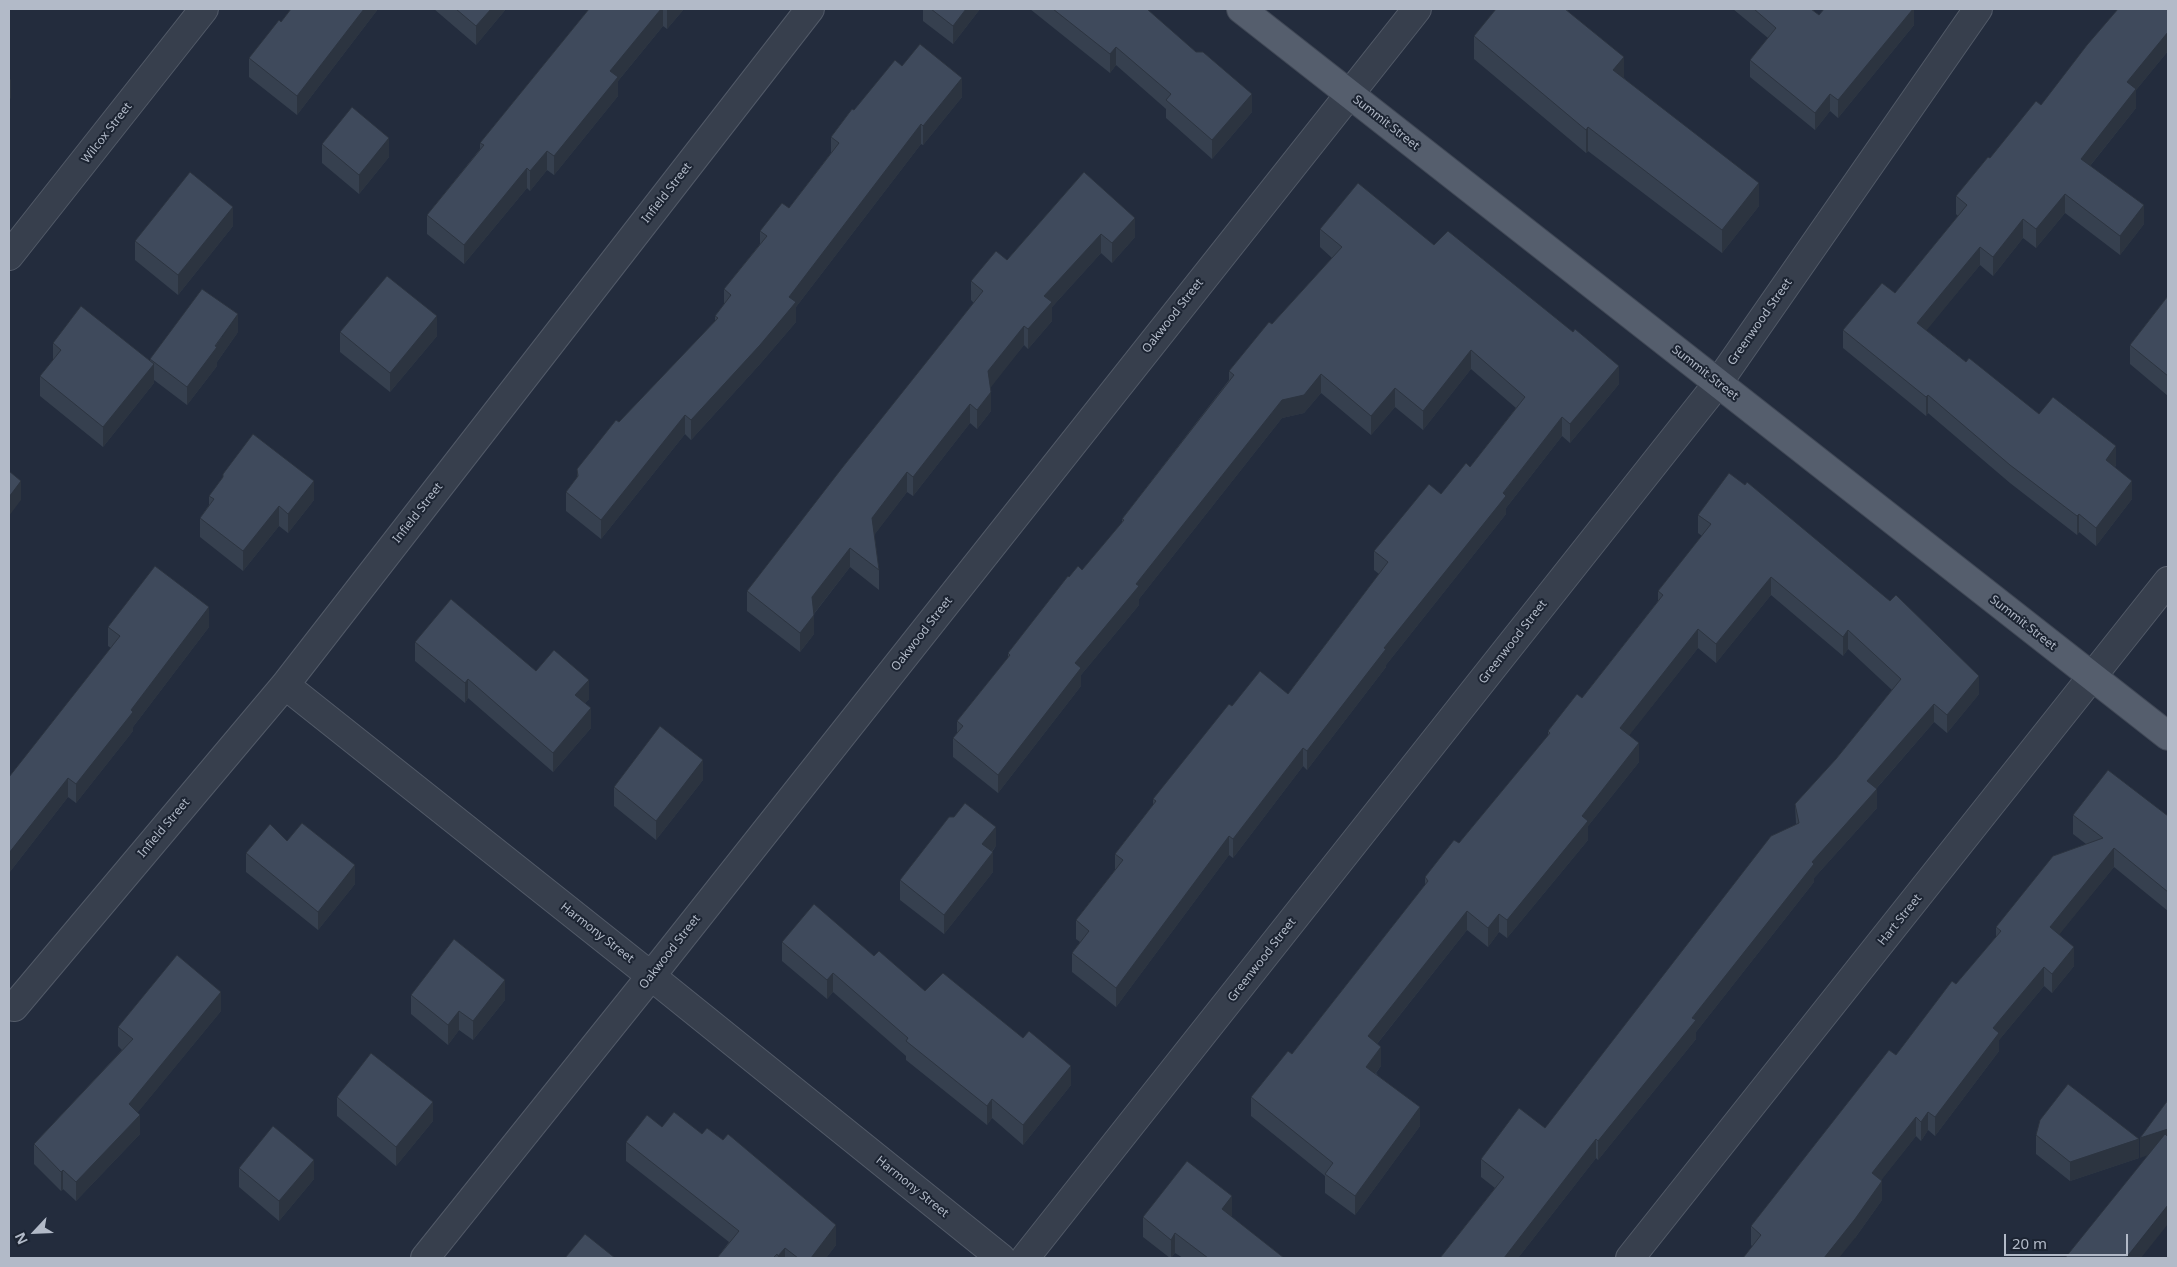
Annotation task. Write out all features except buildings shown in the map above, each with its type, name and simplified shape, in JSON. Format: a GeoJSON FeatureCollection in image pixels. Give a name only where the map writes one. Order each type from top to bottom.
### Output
{"type":"FeatureCollection","features":[{"type":"Feature","properties":{"kind":"main road","name":"Summit Street"},"geometry":{"type":"LineString","coordinates":[[1241,9],[2168,736]]}},
{"type":"Feature","properties":{"kind":"street","name":"Wilcox Street"},"geometry":{"type":"LineString","coordinates":[[9,256],[204,9]]}},
{"type":"Feature","properties":{"kind":"street","name":"Infield Street"},"geometry":{"type":"LineString","coordinates":[[14,1007],[285,685],[810,9]]}},
{"type":"Feature","properties":{"kind":"street","name":"Oakwood Street"},"geometry":{"type":"LineString","coordinates":[[425,1258],[651,976],[1416,9]]}},
{"type":"Feature","properties":{"kind":"street","name":"Greenwood Street"},"geometry":{"type":"LineString","coordinates":[[1025,1258],[1718,383],[1978,9]]}},
{"type":"Feature","properties":{"kind":"street","name":"Hart Street"},"geometry":{"type":"LineString","coordinates":[[1630,1258],[2168,581]]}},
{"type":"Feature","properties":{"kind":"street","name":"Harmony Street"},"geometry":{"type":"LineString","coordinates":[[285,685],[1001,1258]]}}]}
